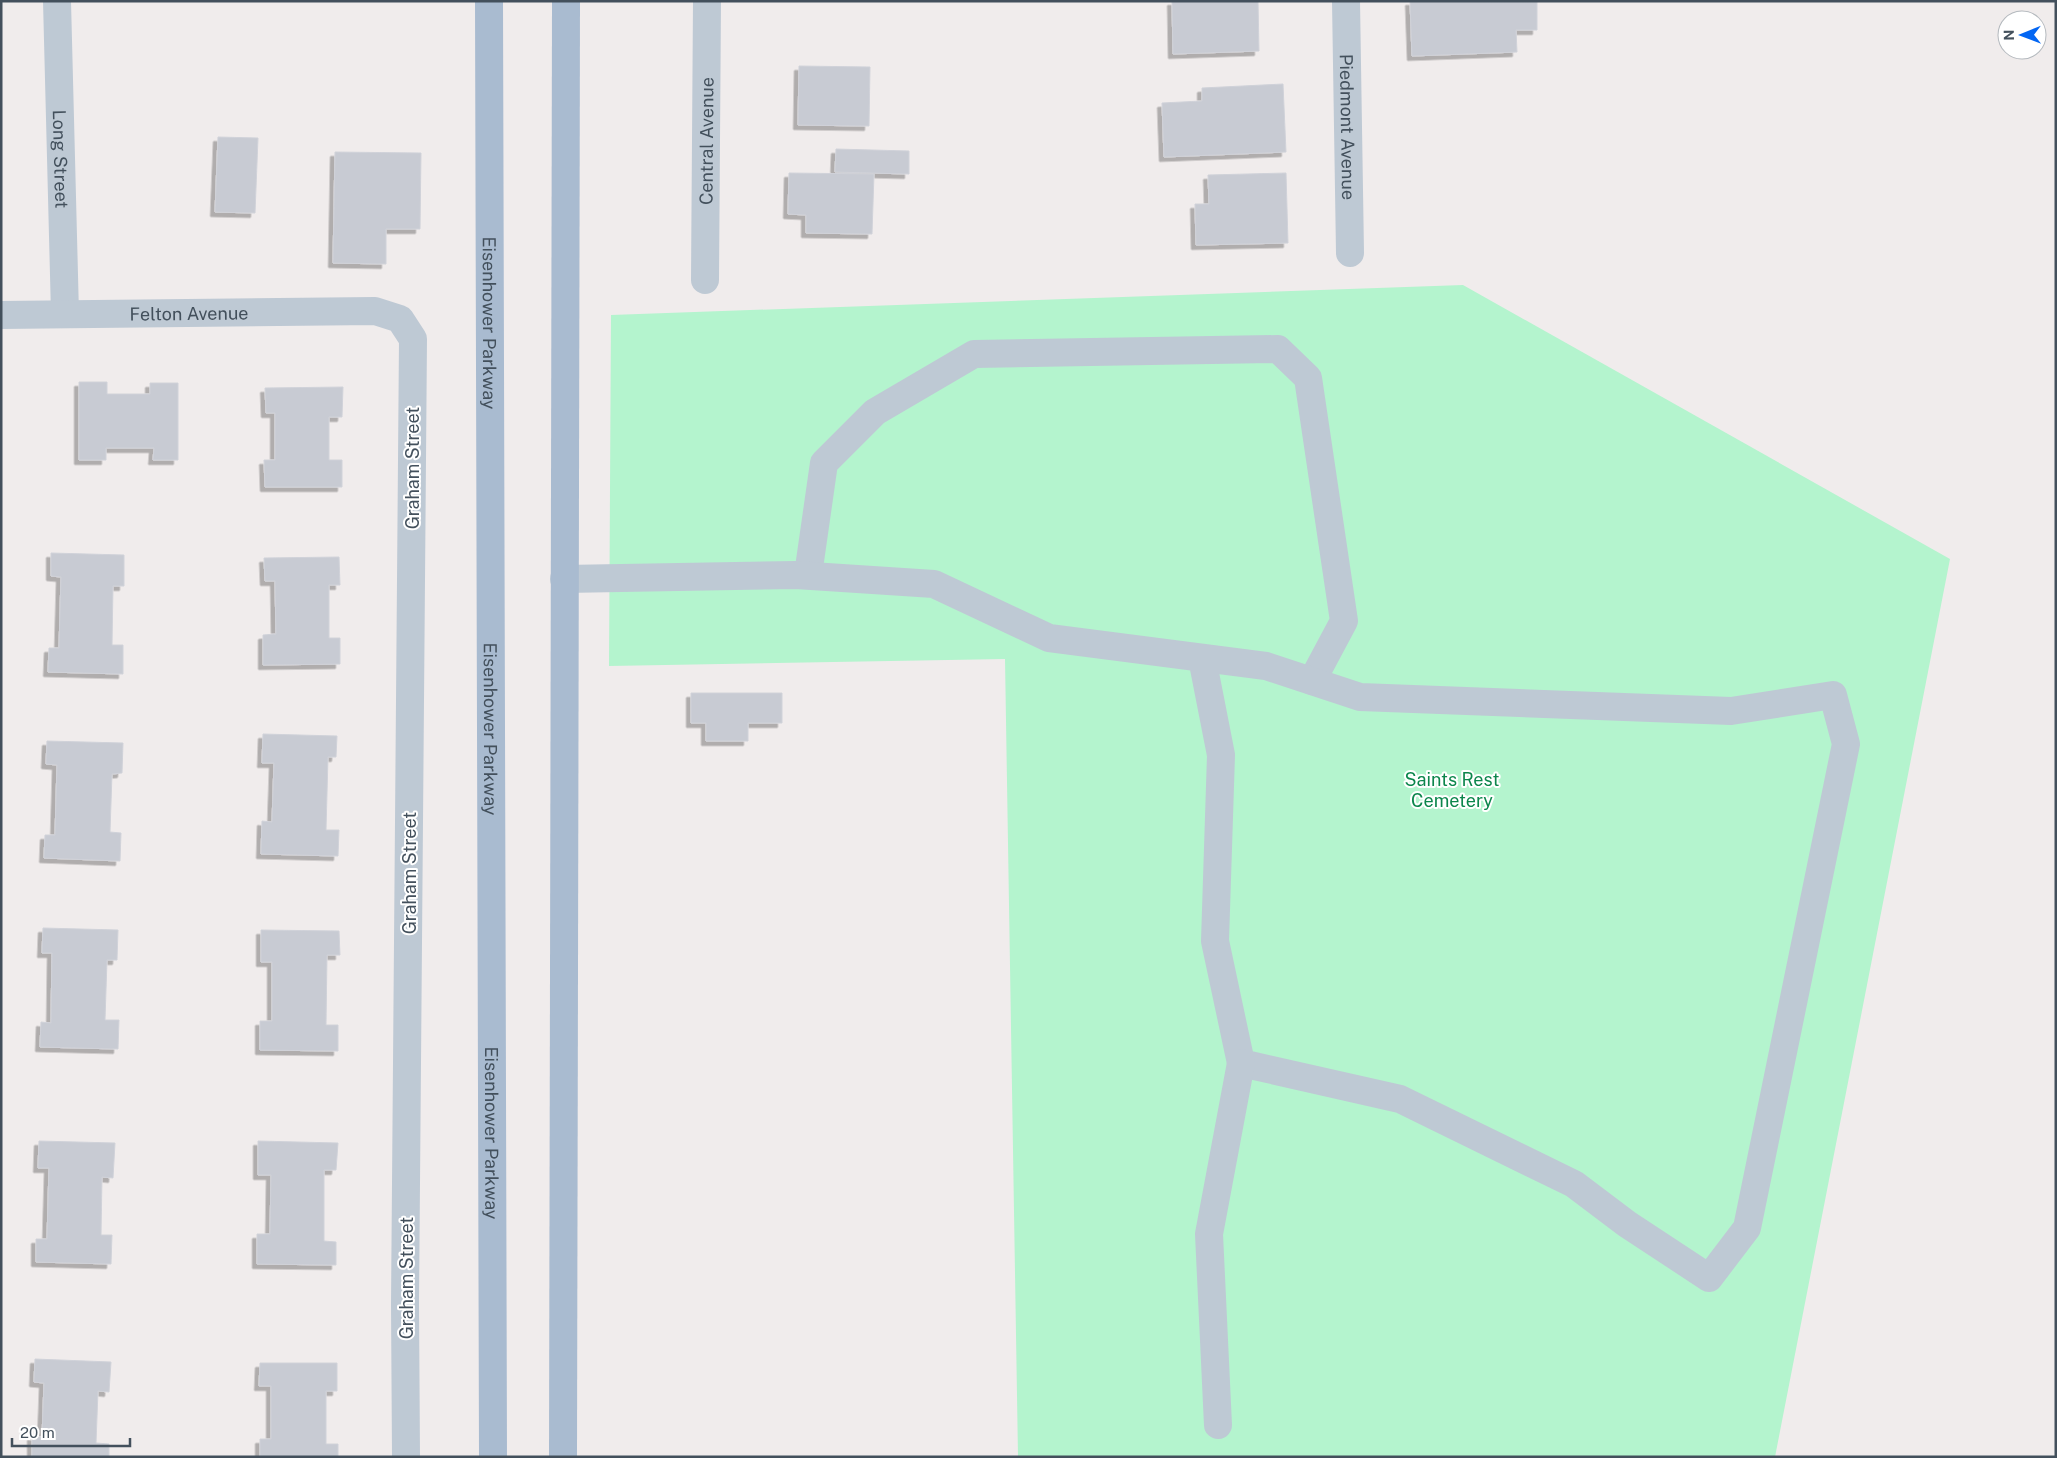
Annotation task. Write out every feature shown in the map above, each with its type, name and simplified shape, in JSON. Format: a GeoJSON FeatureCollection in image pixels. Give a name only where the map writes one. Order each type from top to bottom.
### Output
{"type":"FeatureCollection","features":[{"type":"Feature","properties":{"kind":"main road","name":"Eisenhower Parkway"},"geometry":{"type":"LineString","coordinates":[[489,1],[493,1457]]}},
{"type":"Feature","properties":{"kind":"main road"},"geometry":{"type":"LineString","coordinates":[[563,1457],[566,1]]}},
{"type":"Feature","properties":{"kind":"street","name":"Long Street"},"geometry":{"type":"LineString","coordinates":[[57,1],[65,314]]}},
{"type":"Feature","properties":{"kind":"street","name":"Central Avenue"},"geometry":{"type":"LineString","coordinates":[[705,280],[707,1]]}},
{"type":"Feature","properties":{"kind":"street","name":"Piedmont Avenue"},"geometry":{"type":"LineString","coordinates":[[1346,1],[1350,253]]}},
{"type":"Feature","properties":{"kind":"street","name":"Felton Avenue"},"geometry":{"type":"LineString","coordinates":[[1,315],[375,311]]}},
{"type":"Feature","properties":{"kind":"street","name":"Graham Street"},"geometry":{"type":"LineString","coordinates":[[375,311],[400,318],[413,338],[405,1304],[406,1457]]}},
{"type":"Feature","properties":{"kind":"street"},"geometry":{"type":"LineString","coordinates":[[808,575],[824,463],[875,412],[974,354],[1278,349],[1308,378],[1344,621],[1312,682]]}},
{"type":"Feature","properties":{"kind":"street"},"geometry":{"type":"LineString","coordinates":[[564,579],[808,575],[934,584],[1049,638],[1266,666],[1360,697],[1731,711],[1833,695],[1846,744],[1747,1228],[1709,1278],[1627,1224],[1574,1184],[1400,1099],[1241,1063]]}},
{"type":"Feature","properties":{"kind":"street"},"geometry":{"type":"LineString","coordinates":[[1202,658],[1221,755],[1215,940],[1241,1063],[1209,1234],[1218,1425]]}},
{"type":"Feature","properties":{"kind":"green space","name":"Saints Rest Cemetery"},"geometry":{"type":"Polygon","coordinates":[[[1463,285],[1950,559],[1775,1457],[1018,1457],[1005,659],[609,666],[611,315],[1463,285]]]}},
{"type":"Feature","properties":{"kind":"building"},"geometry":{"type":"Polygon","coordinates":[[[1172,1],[1258,1],[1259,51],[1173,54],[1172,1]]]}},
{"type":"Feature","properties":{"kind":"building"},"geometry":{"type":"Polygon","coordinates":[[[1410,1],[1537,2],[1537,30],[1516,30],[1517,52],[1412,56],[1410,1]]]}},
{"type":"Feature","properties":{"kind":"building"},"geometry":{"type":"Polygon","coordinates":[[[799,66],[870,67],[869,126],[798,125],[799,66]]]}},
{"type":"Feature","properties":{"kind":"building"},"geometry":{"type":"Polygon","coordinates":[[[1283,84],[1286,152],[1164,157],[1162,103],[1202,101],[1202,88],[1283,84]]]}},
{"type":"Feature","properties":{"kind":"building"},"geometry":{"type":"Polygon","coordinates":[[[218,137],[258,138],[255,213],[215,212],[218,137]]]}},
{"type":"Feature","properties":{"kind":"building"},"geometry":{"type":"Polygon","coordinates":[[[836,149],[909,151],[909,174],[835,172],[836,149]]]}},
{"type":"Feature","properties":{"kind":"building"},"geometry":{"type":"Polygon","coordinates":[[[335,152],[421,153],[420,229],[386,229],[386,264],[333,263],[335,152]]]}},
{"type":"Feature","properties":{"kind":"building"},"geometry":{"type":"Polygon","coordinates":[[[789,173],[874,174],[872,234],[806,233],[806,215],[788,214],[789,173]]]}},
{"type":"Feature","properties":{"kind":"building"},"geometry":{"type":"Polygon","coordinates":[[[1286,173],[1288,243],[1196,245],[1195,204],[1209,204],[1208,175],[1286,173]]]}},
{"type":"Feature","properties":{"kind":"building"},"geometry":{"type":"Polygon","coordinates":[[[79,382],[107,382],[107,394],[150,394],[150,383],[178,383],[178,460],[153,460],[154,448],[106,448],[106,460],[79,460],[79,382]]]}},
{"type":"Feature","properties":{"kind":"building"},"geometry":{"type":"Polygon","coordinates":[[[343,387],[342,417],[329,417],[329,460],[342,460],[342,487],[265,487],[264,460],[275,460],[275,413],[266,413],[265,388],[343,387]]]}},
{"type":"Feature","properties":{"kind":"building"},"geometry":{"type":"Polygon","coordinates":[[[51,553],[124,555],[124,586],[113,586],[112,645],[123,645],[123,674],[48,672],[49,648],[59,648],[61,577],[51,576],[51,553]]]}},
{"type":"Feature","properties":{"kind":"building"},"geometry":{"type":"Polygon","coordinates":[[[339,557],[340,585],[329,585],[329,638],[340,638],[340,664],[263,665],[263,635],[276,634],[275,581],[265,581],[264,558],[339,557]]]}},
{"type":"Feature","properties":{"kind":"building"},"geometry":{"type":"Polygon","coordinates":[[[691,693],[782,693],[782,723],[748,723],[748,741],[706,741],[706,723],[691,723],[691,693]]]}},
{"type":"Feature","properties":{"kind":"building"},"geometry":{"type":"Polygon","coordinates":[[[263,734],[337,736],[336,757],[328,757],[326,830],[339,830],[338,856],[261,854],[262,821],[272,822],[274,763],[262,763],[263,734]]]}},
{"type":"Feature","properties":{"kind":"building"},"geometry":{"type":"Polygon","coordinates":[[[47,741],[123,743],[122,773],[112,774],[110,832],[121,833],[120,861],[44,858],[45,835],[55,835],[57,765],[46,764],[47,741]]]}},
{"type":"Feature","properties":{"kind":"building"},"geometry":{"type":"Polygon","coordinates":[[[43,928],[118,930],[117,960],[107,960],[105,1020],[119,1020],[118,1049],[40,1047],[41,1022],[51,1023],[52,953],[42,953],[43,928]]]}},
{"type":"Feature","properties":{"kind":"building"},"geometry":{"type":"Polygon","coordinates":[[[261,930],[339,931],[340,955],[327,955],[326,1025],[338,1025],[338,1051],[260,1050],[260,1021],[272,1021],[272,962],[261,962],[261,930]]]}},
{"type":"Feature","properties":{"kind":"building"},"geometry":{"type":"Polygon","coordinates":[[[39,1141],[115,1143],[113,1178],[102,1177],[101,1235],[112,1235],[111,1264],[36,1262],[36,1239],[47,1239],[49,1168],[38,1168],[39,1141]]]}},
{"type":"Feature","properties":{"kind":"building"},"geometry":{"type":"Polygon","coordinates":[[[258,1141],[338,1143],[336,1170],[324,1170],[324,1241],[336,1242],[336,1265],[257,1264],[257,1234],[270,1234],[271,1175],[258,1175],[258,1141]]]}},
{"type":"Feature","properties":{"kind":"building"},"geometry":{"type":"Polygon","coordinates":[[[35,1359],[111,1362],[109,1392],[98,1391],[96,1443],[109,1444],[109,1457],[32,1457],[32,1436],[42,1437],[44,1383],[34,1382],[35,1359]]]}},
{"type":"Feature","properties":{"kind":"building"},"geometry":{"type":"Polygon","coordinates":[[[260,1363],[337,1363],[337,1391],[326,1391],[326,1444],[338,1444],[338,1457],[260,1457],[260,1439],[271,1439],[271,1386],[259,1386],[260,1363]]]}}]}
